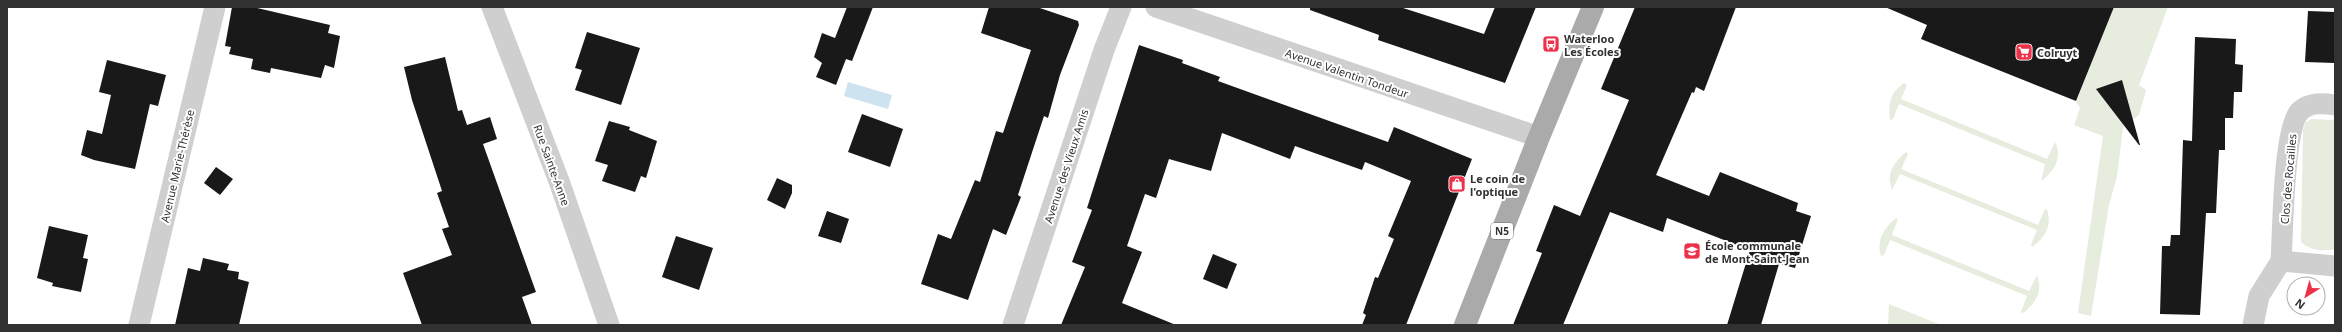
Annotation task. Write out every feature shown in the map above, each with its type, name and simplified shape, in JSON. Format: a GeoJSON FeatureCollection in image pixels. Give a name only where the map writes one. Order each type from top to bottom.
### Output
{"type":"FeatureCollection","features":[{"type":"Feature","properties":{"kind":"main road","name":"N5"},"geometry":{"type":"LineString","coordinates":[[1465,325],[1539,137],[1593,7]]}},
{"type":"Feature","properties":{"kind":"street","name":"Avenue Marie-Thérèse"},"geometry":{"type":"LineString","coordinates":[[139,325],[215,7]]}},
{"type":"Feature","properties":{"kind":"street","name":"Rue Sainte-Anne"},"geometry":{"type":"LineString","coordinates":[[492,7],[559,181],[609,325]]}},
{"type":"Feature","properties":{"kind":"street","name":"Avenue des Vieux Amis"},"geometry":{"type":"LineString","coordinates":[[1013,325],[1104,50],[1121,7]]}},
{"type":"Feature","properties":{"kind":"street","name":"Avenue Valentin Tondeur"},"geometry":{"type":"LineString","coordinates":[[1156,7],[1539,137]]}},
{"type":"Feature","properties":{"kind":"street","name":"Clos des Rocailles"},"geometry":{"type":"LineString","coordinates":[[2281,261],[2289,141],[2295,120],[2300,111],[2308,106],[2318,103],[2335,105]]}},
{"type":"Feature","properties":{"kind":"street"},"geometry":{"type":"LineString","coordinates":[[2253,325],[2259,296],[2281,261],[2335,266]]}},
{"type":"Feature","properties":{"kind":"shaded area"},"geometry":{"type":"Polygon","coordinates":[[[2114,7],[2168,7],[2139,85],[2146,90],[2139,115],[2123,127],[2117,176],[2109,205],[2091,316],[2078,313],[2103,136],[2074,125],[2080,108],[2076,102],[2114,7]]]}},
{"type":"Feature","properties":{"kind":"shaded area"},"geometry":{"type":"Polygon","coordinates":[[[1904,83],[1907,85],[1901,99],[2047,159],[2055,142],[2058,153],[2056,164],[2050,173],[2041,181],[2045,164],[1899,104],[1893,119],[1890,120],[1889,108],[1891,99],[1899,87],[1904,83]]]}},
{"type":"Feature","properties":{"kind":"shaded area"},"geometry":{"type":"Polygon","coordinates":[[[2312,119],[2335,120],[2335,249],[2330,250],[2312,249],[2301,242],[2303,130],[2305,123],[2312,119]]]}},
{"type":"Feature","properties":{"kind":"shaded area"},"geometry":{"type":"Polygon","coordinates":[[[1906,152],[1908,154],[1901,169],[2038,225],[2045,209],[2047,209],[2049,221],[2047,231],[2032,247],[2031,245],[2037,230],[1900,174],[1892,190],[1890,184],[1890,174],[1897,160],[1906,152]]]}},
{"type":"Feature","properties":{"kind":"shaded area"},"geometry":{"type":"Polygon","coordinates":[[[1896,218],[1898,219],[1892,235],[2029,291],[2037,275],[2039,281],[2039,291],[2035,301],[2023,313],[2021,312],[2027,296],[1890,240],[1884,255],[1881,256],[1880,240],[1885,230],[1896,218]]]}},
{"type":"Feature","properties":{"kind":"shaded area"},"geometry":{"type":"Polygon","coordinates":[[[1889,304],[1941,325],[1888,325],[1889,304]]]}},
{"type":"Feature","properties":{"kind":"water"},"geometry":{"type":"Polygon","coordinates":[[[848,82],[892,95],[888,109],[844,96],[848,82]]]}},
{"type":"Feature","properties":{"kind":"building"},"geometry":{"type":"Polygon","coordinates":[[[232,7],[253,7],[330,25],[328,33],[340,36],[334,68],[325,65],[321,78],[271,68],[270,73],[251,69],[253,59],[229,54],[231,47],[225,46],[232,7]]]}},
{"type":"Feature","properties":{"kind":"building"},"geometry":{"type":"Polygon","coordinates":[[[847,7],[873,7],[852,61],[846,59],[836,85],[816,77],[822,63],[814,57],[822,33],[835,38],[847,7]]]}},
{"type":"Feature","properties":{"kind":"building"},"geometry":{"type":"Polygon","coordinates":[[[989,7],[1037,7],[1078,21],[1079,25],[1060,75],[1048,118],[1044,116],[1018,195],[1021,197],[1006,235],[993,229],[968,300],[921,284],[938,234],[951,239],[975,180],[980,182],[996,131],[1003,133],[1031,50],[981,33],[989,7]]]}},
{"type":"Feature","properties":{"kind":"building"},"geometry":{"type":"Polygon","coordinates":[[[1310,7],[1400,7],[1484,34],[1495,7],[1536,7],[1505,83],[1378,40],[1379,35],[1310,10],[1310,7]]]}},
{"type":"Feature","properties":{"kind":"building"},"geometry":{"type":"Polygon","coordinates":[[[1635,7],[1736,7],[1704,91],[1696,87],[1694,93],[1692,92],[1656,175],[1709,196],[1720,172],[1798,203],[1796,211],[1811,216],[1795,268],[1779,264],[1761,325],[1727,325],[1750,250],[1667,218],[1663,232],[1610,212],[1563,325],[1513,325],[1542,253],[1536,251],[1554,205],[1580,216],[1629,100],[1601,89],[1635,7]]]}},
{"type":"Feature","properties":{"kind":"building","name":"Colruyt"},"geometry":{"type":"Polygon","coordinates":[[[1885,7],[2114,7],[2076,101],[1921,39],[1927,25],[1885,7]]]}},
{"type":"Feature","properties":{"kind":"building"},"geometry":{"type":"Polygon","coordinates":[[[2308,11],[2335,12],[2335,63],[2305,62],[2308,11]]]}},
{"type":"Feature","properties":{"kind":"building"},"geometry":{"type":"Polygon","coordinates":[[[587,32],[640,48],[621,105],[575,90],[582,70],[575,68],[587,32]]]}},
{"type":"Feature","properties":{"kind":"building"},"geometry":{"type":"Polygon","coordinates":[[[2195,37],[2236,39],[2235,64],[2243,65],[2242,92],[2234,92],[2233,118],[2225,118],[2225,150],[2219,150],[2216,213],[2206,213],[2200,315],[2160,314],[2162,246],[2170,246],[2171,235],[2180,235],[2183,140],[2192,141],[2195,37]]]}},
{"type":"Feature","properties":{"kind":"building"},"geometry":{"type":"Polygon","coordinates":[[[1139,45],[1183,60],[1182,63],[1220,77],[1218,81],[1388,142],[1394,127],[1472,159],[1406,325],[1362,325],[1366,315],[1363,313],[1375,277],[1378,278],[1394,239],[1388,236],[1411,181],[1365,162],[1362,170],[1295,146],[1290,159],[1222,133],[1211,171],[1169,159],[1156,198],[1145,194],[1127,246],[1142,252],[1122,303],[1176,325],[1061,325],[1085,267],[1072,262],[1092,210],[1087,208],[1139,45]]]}},
{"type":"Feature","properties":{"kind":"building"},"geometry":{"type":"Polygon","coordinates":[[[445,57],[458,111],[462,110],[467,125],[490,117],[497,139],[483,144],[536,292],[522,297],[532,325],[422,325],[403,273],[452,255],[442,229],[449,227],[437,193],[442,191],[412,100],[404,67],[445,57]]]}},
{"type":"Feature","properties":{"kind":"building"},"geometry":{"type":"Polygon","coordinates":[[[107,60],[166,75],[158,106],[150,104],[135,169],[94,160],[81,155],[87,130],[102,134],[111,95],[99,92],[107,60]]]}},
{"type":"Feature","properties":{"kind":"building"},"geometry":{"type":"Polygon","coordinates":[[[2122,80],[2140,145],[2096,89],[2122,80]]]}},
{"type":"Feature","properties":{"kind":"building"},"geometry":{"type":"Polygon","coordinates":[[[862,114],[903,129],[890,167],[848,152],[862,114]]]}},
{"type":"Feature","properties":{"kind":"building"},"geometry":{"type":"Polygon","coordinates":[[[609,121],[630,127],[629,130],[657,141],[646,178],[641,176],[635,192],[602,181],[608,165],[595,161],[609,121]]]}},
{"type":"Feature","properties":{"kind":"building"},"geometry":{"type":"Polygon","coordinates":[[[216,167],[233,179],[220,195],[204,183],[216,167]]]}},
{"type":"Feature","properties":{"kind":"building"},"geometry":{"type":"Polygon","coordinates":[[[777,178],[792,185],[792,193],[785,209],[767,200],[777,178]]]}},
{"type":"Feature","properties":{"kind":"building"},"geometry":{"type":"Polygon","coordinates":[[[827,211],[849,219],[841,243],[818,236],[827,211]]]}},
{"type":"Feature","properties":{"kind":"building"},"geometry":{"type":"Polygon","coordinates":[[[49,226],[88,235],[83,258],[88,259],[81,292],[52,286],[53,283],[37,278],[49,226]]]}},
{"type":"Feature","properties":{"kind":"building"},"geometry":{"type":"Polygon","coordinates":[[[676,236],[713,248],[699,290],[662,277],[676,236]]]}},
{"type":"Feature","properties":{"kind":"building"},"geometry":{"type":"Polygon","coordinates":[[[1213,254],[1237,264],[1227,289],[1203,279],[1213,254]]]}},
{"type":"Feature","properties":{"kind":"building"},"geometry":{"type":"Polygon","coordinates":[[[203,258],[229,264],[227,270],[239,272],[238,279],[249,282],[239,325],[175,325],[188,268],[200,271],[203,258]]]}},
{"type":"Feature","properties":{"kind":"place","name":"Waterloo Les Écoles"},"geometry":{"type":"Point","coordinates":[1551,44]}},
{"type":"Feature","properties":{"kind":"place","name":"Colruyt"},"geometry":{"type":"Point","coordinates":[2024,52]}},
{"type":"Feature","properties":{"kind":"place","name":"Le coin de l'optique"},"geometry":{"type":"Point","coordinates":[1457,184]}},
{"type":"Feature","properties":{"kind":"place","name":"École communale de Mont-Saint-Jean"},"geometry":{"type":"Point","coordinates":[1692,251]}}]}
